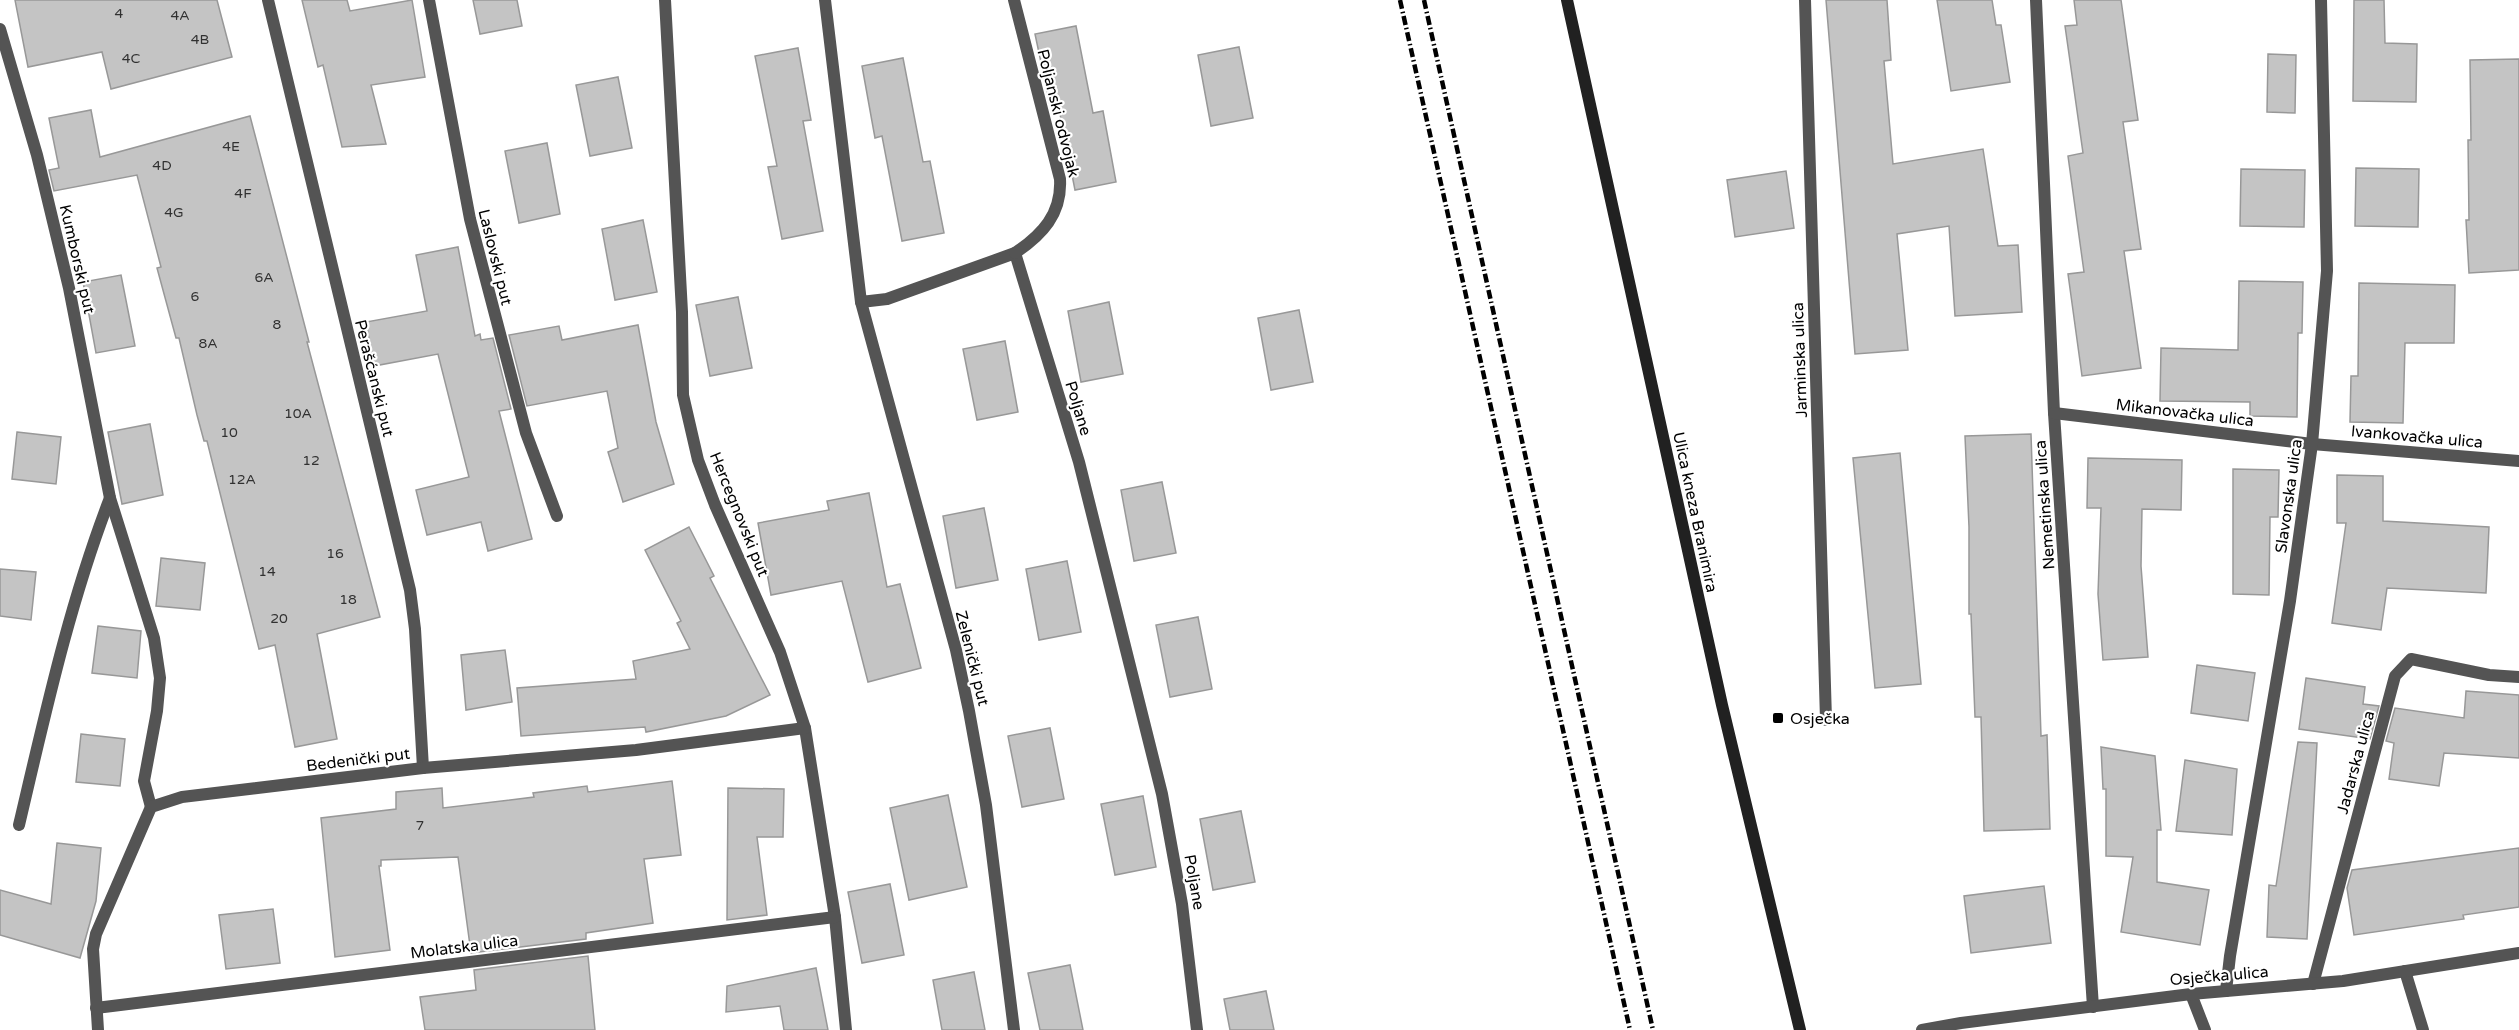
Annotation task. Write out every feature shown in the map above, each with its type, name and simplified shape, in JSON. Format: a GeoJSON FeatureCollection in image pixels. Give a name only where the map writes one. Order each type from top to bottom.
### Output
{"type":"FeatureCollection","features":[{"type":"Feature","properties":{"kind":"main road","name":"Ulica kneza Branimira"},"geometry":{"type":"LineString","coordinates":[[1567,0],[1722,705],[1800,1030]]}},
{"type":"Feature","properties":{"kind":"street","name":"Perašćanski put"},"geometry":{"type":"LineString","coordinates":[[268,0],[410,590],[416,629],[423,768]]}},
{"type":"Feature","properties":{"kind":"street","name":"Laslovski put"},"geometry":{"type":"LineString","coordinates":[[429,0],[470,219],[526,433],[557,516]]}},
{"type":"Feature","properties":{"kind":"street","name":"Hercegnovski put"},"geometry":{"type":"LineString","coordinates":[[666,0],[683,395],[702,471],[780,652],[805,728],[835,917],[846,1030]]}},
{"type":"Feature","properties":{"kind":"street"},"geometry":{"type":"LineString","coordinates":[[825,0],[861,302],[887,299],[1015,253]]}},
{"type":"Feature","properties":{"kind":"street","name":"Poljanski odvojak"},"geometry":{"type":"LineString","coordinates":[[1014,0],[1060,179],[1061,195],[1053,217],[1036,239],[1015,253]]}},
{"type":"Feature","properties":{"kind":"street","name":"Jarminska ulica"},"geometry":{"type":"LineString","coordinates":[[1804,0],[1826,720]]}},
{"type":"Feature","properties":{"kind":"street","name":"Nemetinska ulica"},"geometry":{"type":"LineString","coordinates":[[2036,0],[2054,413],[2093,1006]]}},
{"type":"Feature","properties":{"kind":"street","name":"Slavonska ulica"},"geometry":{"type":"LineString","coordinates":[[2226,991],[2290,601],[2312,444],[2327,271],[2321,0]]}},
{"type":"Feature","properties":{"kind":"street","name":"Kumborski put"},"geometry":{"type":"LineString","coordinates":[[0,29],[37,155],[69,288],[110,498],[154,638],[160,678],[157,711],[144,781],[151,807]]}},
{"type":"Feature","properties":{"kind":"street","name":"Poljane"},"geometry":{"type":"LineString","coordinates":[[1015,253],[1079,462],[1162,794],[1182,904],[1197,1030]]}},
{"type":"Feature","properties":{"kind":"street","name":"Zelenički put"},"geometry":{"type":"LineString","coordinates":[[861,302],[956,650],[969,711],[986,805],[1014,1030]]}},
{"type":"Feature","properties":{"kind":"street","name":"Mikanovačka ulica"},"geometry":{"type":"LineString","coordinates":[[2054,413],[2312,444]]}},
{"type":"Feature","properties":{"kind":"street","name":"Ivankovačka ulica"},"geometry":{"type":"LineString","coordinates":[[2312,444],[2519,461]]}},
{"type":"Feature","properties":{"kind":"street"},"geometry":{"type":"LineString","coordinates":[[19,825],[57,666],[91,547],[110,498]]}},
{"type":"Feature","properties":{"kind":"street","name":"Jadarska ulica"},"geometry":{"type":"LineString","coordinates":[[2313,984],[2395,676],[2411,659],[2489,675],[2519,677]]}},
{"type":"Feature","properties":{"kind":"street","name":"Bedenički put"},"geometry":{"type":"LineString","coordinates":[[151,807],[182,797],[423,768],[636,750],[805,728]]}},
{"type":"Feature","properties":{"kind":"street"},"geometry":{"type":"LineString","coordinates":[[98,1030],[93,950],[96,934],[151,807]]}},
{"type":"Feature","properties":{"kind":"street","name":"Molatska ulica"},"geometry":{"type":"LineString","coordinates":[[96,1008],[835,917]]}},
{"type":"Feature","properties":{"kind":"street","name":"Osječka ulica"},"geometry":{"type":"LineString","coordinates":[[1922,1030],[2191,994],[2313,984],[2519,953]]}},
{"type":"Feature","properties":{"kind":"street"},"geometry":{"type":"LineString","coordinates":[[2405,971],[2423,1030]]}},
{"type":"Feature","properties":{"kind":"street"},"geometry":{"type":"LineString","coordinates":[[2191,994],[2205,1030]]}},
{"type":"Feature","properties":{"kind":"building"},"geometry":{"type":"Polygon","coordinates":[[[15,0],[217,0],[232,57],[111,89],[102,52],[28,67],[15,0]]]}},
{"type":"Feature","properties":{"kind":"building"},"geometry":{"type":"Polygon","coordinates":[[[302,0],[347,0],[350,11],[412,0],[425,77],[371,85],[386,144],[342,147],[323,65],[318,67],[302,0]]]}},
{"type":"Feature","properties":{"kind":"building"},"geometry":{"type":"Polygon","coordinates":[[[473,0],[517,0],[522,26],[480,34],[473,0]]]}},
{"type":"Feature","properties":{"kind":"building"},"geometry":{"type":"Polygon","coordinates":[[[1826,0],[1887,0],[1891,60],[1884,61],[1893,164],[1983,149],[1998,246],[2018,245],[2022,312],[1955,316],[1949,226],[1897,234],[1908,350],[1855,354],[1826,0]]]}},
{"type":"Feature","properties":{"kind":"building"},"geometry":{"type":"Polygon","coordinates":[[[1937,0],[1992,0],[1996,25],[2001,25],[2010,82],[1951,91],[1937,0]]]}},
{"type":"Feature","properties":{"kind":"building"},"geometry":{"type":"Polygon","coordinates":[[[2074,0],[2121,0],[2138,120],[2123,122],[2141,249],[2124,251],[2141,368],[2082,376],[2068,274],[2084,272],[2068,156],[2083,153],[2065,26],[2077,25],[2074,0]]]}},
{"type":"Feature","properties":{"kind":"building"},"geometry":{"type":"Polygon","coordinates":[[[2354,0],[2384,0],[2385,43],[2417,44],[2416,102],[2353,101],[2354,0]]]}},
{"type":"Feature","properties":{"kind":"building"},"geometry":{"type":"Polygon","coordinates":[[[1076,26],[1093,113],[1103,111],[1116,182],[1075,190],[1058,104],[1050,105],[1035,34],[1076,26]]]}},
{"type":"Feature","properties":{"kind":"building"},"geometry":{"type":"Polygon","coordinates":[[[1239,47],[1253,118],[1211,126],[1198,55],[1239,47]]]}},
{"type":"Feature","properties":{"kind":"building"},"geometry":{"type":"Polygon","coordinates":[[[798,48],[811,120],[803,121],[823,231],[782,239],[768,167],[777,166],[755,56],[798,48]]]}},
{"type":"Feature","properties":{"kind":"building"},"geometry":{"type":"Polygon","coordinates":[[[2268,54],[2296,55],[2295,113],[2267,112],[2268,54]]]}},
{"type":"Feature","properties":{"kind":"building"},"geometry":{"type":"Polygon","coordinates":[[[903,58],[923,162],[930,161],[944,233],[902,241],[882,136],[875,138],[862,66],[903,58]]]}},
{"type":"Feature","properties":{"kind":"building"},"geometry":{"type":"Polygon","coordinates":[[[2519,59],[2519,270],[2469,273],[2466,220],[2469,220],[2468,140],[2471,140],[2470,60],[2519,59]]]}},
{"type":"Feature","properties":{"kind":"building"},"geometry":{"type":"Polygon","coordinates":[[[618,77],[632,148],[590,156],[576,85],[618,77]]]}},
{"type":"Feature","properties":{"kind":"building"},"geometry":{"type":"Polygon","coordinates":[[[91,110],[100,157],[250,116],[380,617],[317,634],[337,739],[295,747],[275,645],[259,649],[207,441],[204,441],[179,338],[176,338],[157,268],[161,267],[137,175],[54,191],[49,170],[59,168],[49,118],[91,110]]]}},
{"type":"Feature","properties":{"kind":"building"},"geometry":{"type":"Polygon","coordinates":[[[547,143],[560,214],[519,223],[505,151],[547,143]]]}},
{"type":"Feature","properties":{"kind":"building"},"geometry":{"type":"Polygon","coordinates":[[[2356,168],[2419,169],[2418,227],[2355,226],[2356,168]]]}},
{"type":"Feature","properties":{"kind":"building"},"geometry":{"type":"Polygon","coordinates":[[[2241,169],[2305,170],[2304,227],[2240,226],[2241,169]]]}},
{"type":"Feature","properties":{"kind":"building"},"geometry":{"type":"Polygon","coordinates":[[[1786,171],[1794,228],[1735,237],[1727,180],[1786,171]]]}},
{"type":"Feature","properties":{"kind":"building"},"geometry":{"type":"Polygon","coordinates":[[[643,220],[657,292],[615,300],[602,229],[643,220]]]}},
{"type":"Feature","properties":{"kind":"building"},"geometry":{"type":"Polygon","coordinates":[[[458,247],[475,336],[480,334],[481,340],[493,338],[511,409],[499,411],[532,539],[488,551],[481,522],[427,535],[416,490],[469,477],[438,354],[374,366],[366,322],[427,311],[416,255],[458,247]]]}},
{"type":"Feature","properties":{"kind":"building"},"geometry":{"type":"Polygon","coordinates":[[[121,275],[135,346],[96,353],[83,282],[121,275]]]}},
{"type":"Feature","properties":{"kind":"building"},"geometry":{"type":"Polygon","coordinates":[[[2239,281],[2303,282],[2302,333],[2298,333],[2297,417],[2250,416],[2250,402],[2160,401],[2161,348],[2238,350],[2239,281]]]}},
{"type":"Feature","properties":{"kind":"building"},"geometry":{"type":"Polygon","coordinates":[[[2359,283],[2455,285],[2454,343],[2405,343],[2403,423],[2350,422],[2351,376],[2358,376],[2359,283]]]}},
{"type":"Feature","properties":{"kind":"building"},"geometry":{"type":"Polygon","coordinates":[[[738,297],[752,368],[710,376],[696,305],[738,297]]]}},
{"type":"Feature","properties":{"kind":"building"},"geometry":{"type":"Polygon","coordinates":[[[1109,302],[1123,374],[1081,382],[1068,311],[1109,302]]]}},
{"type":"Feature","properties":{"kind":"building"},"geometry":{"type":"Polygon","coordinates":[[[1299,310],[1313,382],[1271,390],[1258,318],[1299,310]]]}},
{"type":"Feature","properties":{"kind":"building"},"geometry":{"type":"Polygon","coordinates":[[[638,325],[656,422],[674,484],[623,502],[608,452],[618,448],[607,391],[527,406],[509,335],[559,326],[562,340],[638,325]]]}},
{"type":"Feature","properties":{"kind":"building"},"geometry":{"type":"Polygon","coordinates":[[[1005,341],[1018,412],[977,420],[963,349],[1005,341]]]}},
{"type":"Feature","properties":{"kind":"building"},"geometry":{"type":"Polygon","coordinates":[[[150,424],[163,495],[122,504],[108,432],[150,424]]]}},
{"type":"Feature","properties":{"kind":"building"},"geometry":{"type":"Polygon","coordinates":[[[17,432],[61,437],[56,484],[12,479],[17,432]]]}},
{"type":"Feature","properties":{"kind":"building"},"geometry":{"type":"Polygon","coordinates":[[[2031,434],[2041,736],[2047,735],[2050,829],[1984,831],[1981,717],[1975,717],[1971,614],[1969,614],[1969,527],[1965,436],[2031,434]]]}},
{"type":"Feature","properties":{"kind":"building"},"geometry":{"type":"Polygon","coordinates":[[[1900,453],[1921,684],[1875,688],[1853,458],[1900,453]]]}},
{"type":"Feature","properties":{"kind":"building"},"geometry":{"type":"Polygon","coordinates":[[[2088,458],[2182,460],[2181,510],[2142,509],[2141,566],[2148,657],[2103,660],[2098,594],[2101,508],[2087,508],[2088,458]]]}},
{"type":"Feature","properties":{"kind":"building"},"geometry":{"type":"Polygon","coordinates":[[[2233,469],[2279,470],[2278,517],[2270,517],[2269,595],[2233,594],[2233,469]]]}},
{"type":"Feature","properties":{"kind":"building"},"geometry":{"type":"Polygon","coordinates":[[[2337,475],[2383,476],[2383,521],[2489,527],[2486,593],[2387,588],[2381,630],[2332,623],[2346,523],[2337,523],[2337,475]]]}},
{"type":"Feature","properties":{"kind":"building"},"geometry":{"type":"Polygon","coordinates":[[[1162,482],[1176,553],[1134,561],[1121,490],[1162,482]]]}},
{"type":"Feature","properties":{"kind":"building"},"geometry":{"type":"Polygon","coordinates":[[[869,493],[887,587],[900,584],[921,668],[868,682],[842,581],[771,595],[758,523],[829,510],[827,501],[869,493]]]}},
{"type":"Feature","properties":{"kind":"building"},"geometry":{"type":"Polygon","coordinates":[[[984,508],[998,580],[956,588],[943,516],[984,508]]]}},
{"type":"Feature","properties":{"kind":"building"},"geometry":{"type":"Polygon","coordinates":[[[689,527],[714,576],[710,578],[770,695],[726,716],[646,732],[645,727],[521,736],[517,688],[636,679],[633,661],[690,649],[677,623],[681,621],[645,550],[689,527]]]}},
{"type":"Feature","properties":{"kind":"building"},"geometry":{"type":"Polygon","coordinates":[[[161,558],[205,563],[200,610],[156,606],[161,558]]]}},
{"type":"Feature","properties":{"kind":"building"},"geometry":{"type":"Polygon","coordinates":[[[1067,561],[1081,632],[1039,640],[1026,569],[1067,561]]]}},
{"type":"Feature","properties":{"kind":"building"},"geometry":{"type":"Polygon","coordinates":[[[0,569],[36,572],[31,620],[0,616],[0,569]]]}},
{"type":"Feature","properties":{"kind":"building"},"geometry":{"type":"Polygon","coordinates":[[[1198,617],[1212,689],[1170,697],[1156,625],[1198,617]]]}},
{"type":"Feature","properties":{"kind":"building"},"geometry":{"type":"Polygon","coordinates":[[[98,626],[141,631],[137,678],[92,673],[98,626]]]}},
{"type":"Feature","properties":{"kind":"building"},"geometry":{"type":"Polygon","coordinates":[[[505,650],[512,702],[466,710],[461,655],[505,650]]]}},
{"type":"Feature","properties":{"kind":"building"},"geometry":{"type":"Polygon","coordinates":[[[2197,665],[2255,673],[2248,721],[2191,713],[2197,665]]]}},
{"type":"Feature","properties":{"kind":"building"},"geometry":{"type":"Polygon","coordinates":[[[2306,678],[2365,687],[2363,704],[2379,706],[2370,739],[2299,729],[2306,678]]]}},
{"type":"Feature","properties":{"kind":"building"},"geometry":{"type":"Polygon","coordinates":[[[2466,691],[2519,695],[2519,758],[2444,753],[2439,786],[2389,779],[2394,743],[2386,741],[2395,708],[2464,718],[2466,691]]]}},
{"type":"Feature","properties":{"kind":"building"},"geometry":{"type":"Polygon","coordinates":[[[1050,728],[1064,799],[1022,807],[1008,736],[1050,728]]]}},
{"type":"Feature","properties":{"kind":"building"},"geometry":{"type":"Polygon","coordinates":[[[81,734],[125,739],[120,786],[76,782],[81,734]]]}},
{"type":"Feature","properties":{"kind":"building"},"geometry":{"type":"Polygon","coordinates":[[[2298,742],[2317,743],[2307,939],[2267,937],[2269,885],[2276,886],[2298,742]]]}},
{"type":"Feature","properties":{"kind":"building"},"geometry":{"type":"Polygon","coordinates":[[[2101,747],[2155,756],[2161,830],[2157,830],[2157,882],[2209,890],[2200,945],[2121,932],[2133,857],[2106,856],[2106,789],[2103,789],[2101,747]]]}},
{"type":"Feature","properties":{"kind":"building"},"geometry":{"type":"Polygon","coordinates":[[[2185,760],[2237,769],[2232,835],[2176,831],[2185,760]]]}},
{"type":"Feature","properties":{"kind":"building"},"geometry":{"type":"Polygon","coordinates":[[[672,781],[681,855],[644,859],[653,923],[586,933],[586,939],[471,953],[458,857],[381,860],[381,866],[379,866],[390,950],[335,957],[321,818],[396,809],[396,792],[442,788],[443,808],[534,797],[533,793],[587,786],[588,792],[672,781]]]}},
{"type":"Feature","properties":{"kind":"building"},"geometry":{"type":"Polygon","coordinates":[[[728,788],[784,789],[783,837],[757,837],[767,915],[727,920],[728,788]]]}},
{"type":"Feature","properties":{"kind":"building"},"geometry":{"type":"Polygon","coordinates":[[[948,795],[967,887],[909,900],[890,808],[948,795]]]}},
{"type":"Feature","properties":{"kind":"building"},"geometry":{"type":"Polygon","coordinates":[[[1143,796],[1156,867],[1115,875],[1101,804],[1143,796]]]}},
{"type":"Feature","properties":{"kind":"building"},"geometry":{"type":"Polygon","coordinates":[[[1241,811],[1255,882],[1213,890],[1200,819],[1241,811]]]}},
{"type":"Feature","properties":{"kind":"building"},"geometry":{"type":"Polygon","coordinates":[[[57,843],[101,848],[96,901],[80,958],[0,935],[0,890],[51,904],[57,843]]]}},
{"type":"Feature","properties":{"kind":"building"},"geometry":{"type":"Polygon","coordinates":[[[2519,848],[2519,907],[2463,915],[2464,919],[2354,935],[2347,888],[2352,870],[2519,848]]]}},
{"type":"Feature","properties":{"kind":"building"},"geometry":{"type":"Polygon","coordinates":[[[890,884],[904,955],[862,963],[848,892],[890,884]]]}},
{"type":"Feature","properties":{"kind":"building"},"geometry":{"type":"Polygon","coordinates":[[[2044,886],[2051,943],[1971,953],[1964,896],[2044,886]]]}},
{"type":"Feature","properties":{"kind":"building"},"geometry":{"type":"Polygon","coordinates":[[[273,909],[280,963],[226,969],[219,915],[273,909]]]}},
{"type":"Feature","properties":{"kind":"building"},"geometry":{"type":"Polygon","coordinates":[[[588,956],[595,1030],[425,1030],[420,997],[476,990],[474,970],[588,956]]]}},
{"type":"Feature","properties":{"kind":"building"},"geometry":{"type":"Polygon","coordinates":[[[1070,965],[1083,1030],[1040,1030],[1028,973],[1070,965]]]}},
{"type":"Feature","properties":{"kind":"building"},"geometry":{"type":"Polygon","coordinates":[[[816,968],[828,1030],[784,1030],[780,1006],[726,1012],[727,986],[816,968]]]}},
{"type":"Feature","properties":{"kind":"building"},"geometry":{"type":"Polygon","coordinates":[[[974,972],[985,1030],[942,1030],[933,980],[974,972]]]}},
{"type":"Feature","properties":{"kind":"building"},"geometry":{"type":"Polygon","coordinates":[[[1266,991],[1274,1030],[1230,1030],[1224,999],[1266,991]]]}},
{"type":"Feature","properties":{"kind":"railway"},"geometry":{"type":"LineString","coordinates":[[1400,0],[1630,1030]]}},
{"type":"Feature","properties":{"kind":"railway"},"geometry":{"type":"LineString","coordinates":[[1424,0],[1653,1030]]}},
{"type":"Feature","properties":{"kind":"place","name":"Osječka"},"geometry":{"type":"Point","coordinates":[1778,718]}}]}
